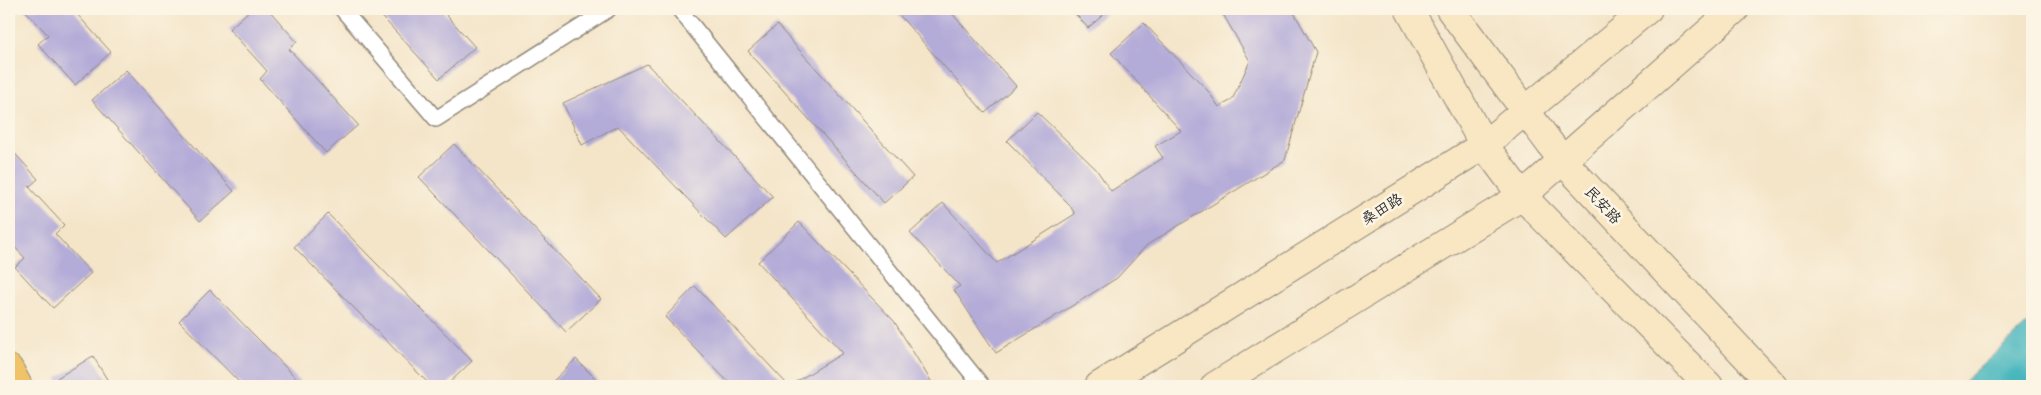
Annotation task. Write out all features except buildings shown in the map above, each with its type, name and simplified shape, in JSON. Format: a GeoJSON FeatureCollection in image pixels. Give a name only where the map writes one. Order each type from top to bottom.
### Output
{"type":"FeatureCollection","features":[{"type":"Feature","properties":{"kind":"main road"},"geometry":{"type":"LineString","coordinates":[[1409,9],[1484,145],[1522,196],[1709,386]]}},
{"type":"Feature","properties":{"kind":"main road","name":"民安路"},"geometry":{"type":"LineString","coordinates":[[1450,9],[1562,160],[1774,386]]}},
{"type":"Feature","properties":{"kind":"main road","name":"桑田路"},"geometry":{"type":"LineString","coordinates":[[1099,386],[1484,145],[1648,9]]}},
{"type":"Feature","properties":{"kind":"main road"},"geometry":{"type":"LineString","coordinates":[[1215,386],[1522,196],[1735,9]]}},
{"type":"Feature","properties":{"kind":"main road"},"geometry":{"type":"LineString","coordinates":[[9,369],[18,386]]}},
{"type":"Feature","properties":{"kind":"lane"},"geometry":{"type":"LineString","coordinates":[[342,9],[436,120],[609,9]]}},
{"type":"Feature","properties":{"kind":"lane"},"geometry":{"type":"LineString","coordinates":[[678,9],[982,386]]}},
{"type":"Feature","properties":{"kind":"water"},"geometry":{"type":"Polygon","coordinates":[[[2032,320],[2032,386],[1959,386],[2032,320]]]}}]}
